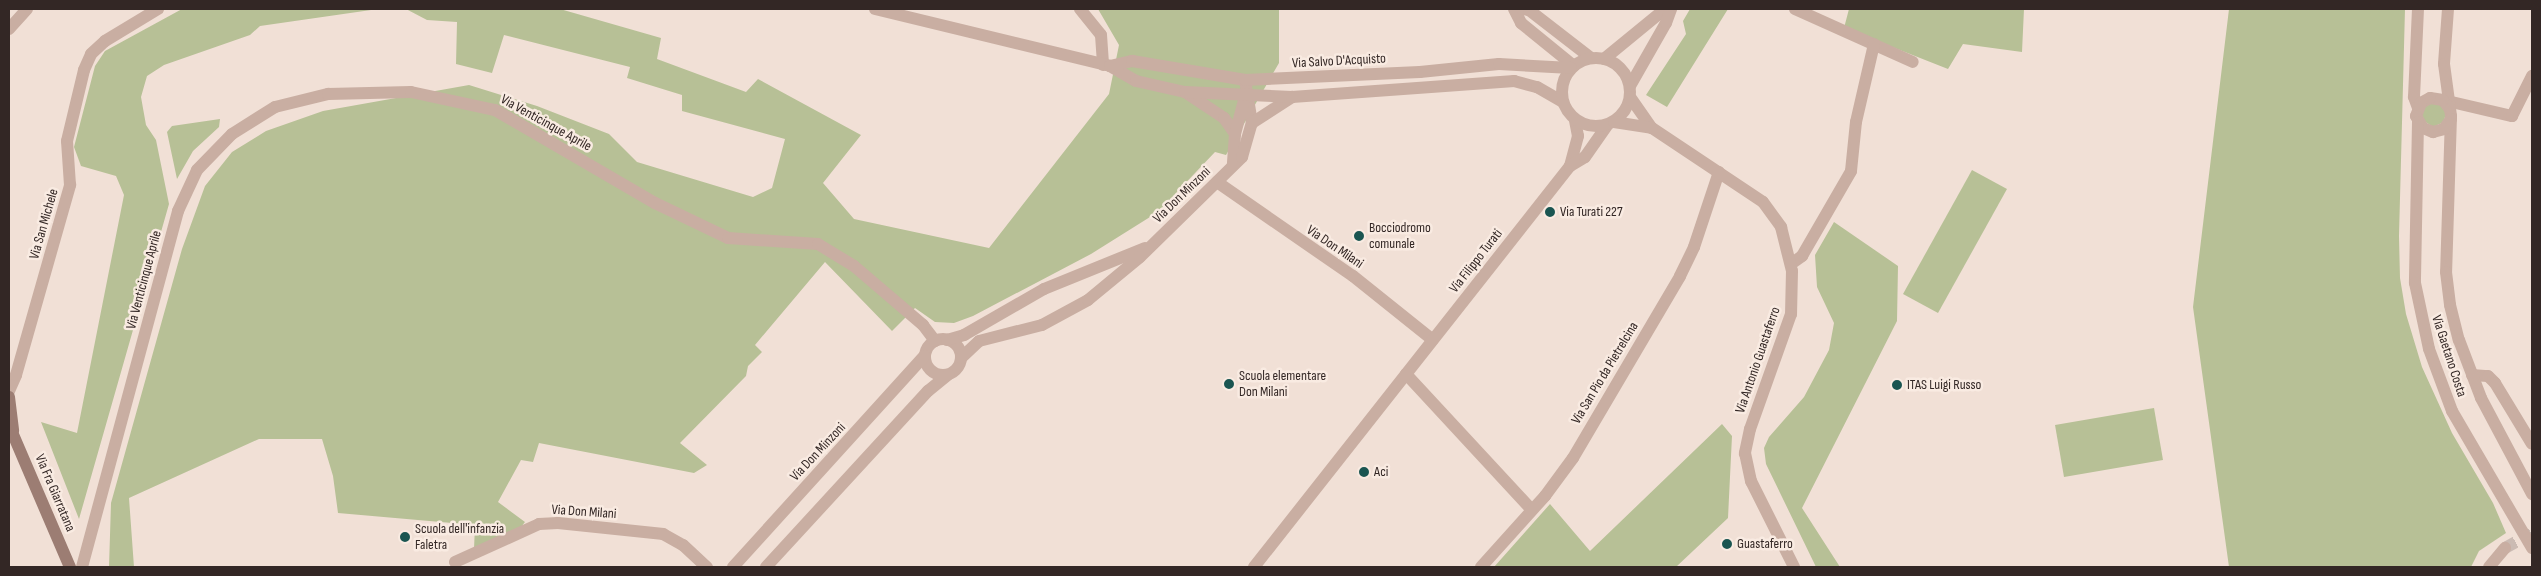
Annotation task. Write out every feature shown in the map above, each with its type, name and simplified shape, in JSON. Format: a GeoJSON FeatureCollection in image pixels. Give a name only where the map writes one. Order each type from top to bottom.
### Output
{"type":"FeatureCollection","features":[{"type":"Feature","properties":{"kind":"main road","name":"Via Fra Giarratana"},"geometry":{"type":"LineString","coordinates":[[9,397],[11,428],[70,567]]}},
{"type":"Feature","properties":{"kind":"street"},"geometry":{"type":"LineString","coordinates":[[9,29],[27,9]]}},
{"type":"Feature","properties":{"kind":"street","name":"Via San Michele"},"geometry":{"type":"LineString","coordinates":[[9,391],[16,375],[70,185],[67,141],[84,70],[90,54],[105,41],[158,9]]}},
{"type":"Feature","properties":{"kind":"street","name":"Via Salvo D'Acquisto"},"geometry":{"type":"LineString","coordinates":[[875,9],[1106,66],[1136,81],[1185,92],[1245,97],[1292,96],[1498,81],[1521,82],[1563,102]]}},
{"type":"Feature","properties":{"kind":"street"},"geometry":{"type":"LineString","coordinates":[[1080,9],[1101,35],[1106,66]]}},
{"type":"Feature","properties":{"kind":"street"},"geometry":{"type":"LineString","coordinates":[[1514,9],[1521,23],[1573,67]]}},
{"type":"Feature","properties":{"kind":"street"},"geometry":{"type":"LineString","coordinates":[[1522,9],[1529,10],[1598,58],[1621,69],[1630,92],[1652,128]]}},
{"type":"Feature","properties":{"kind":"street"},"geometry":{"type":"LineString","coordinates":[[1570,166],[1578,136],[1575,120],[1563,102],[1563,84],[1573,67],[1598,58],[1665,9]]}},
{"type":"Feature","properties":{"kind":"street"},"geometry":{"type":"LineString","coordinates":[[1570,166],[1585,157],[1610,123],[1627,107],[1630,92],[1666,23],[1671,9]]}},
{"type":"Feature","properties":{"kind":"street"},"geometry":{"type":"LineString","coordinates":[[1795,9],[1913,62]]}},
{"type":"Feature","properties":{"kind":"street"},"geometry":{"type":"LineString","coordinates":[[2418,9],[2414,97],[2418,108],[2418,122],[2423,128],[2433,132],[2444,129],[2449,109]]}},
{"type":"Feature","properties":{"kind":"street","name":"Via Gaetano Costa"},"geometry":{"type":"LineString","coordinates":[[2448,9],[2444,64],[2449,109],[2447,283],[2459,340],[2480,398],[2532,494]]}},
{"type":"Feature","properties":{"kind":"street"},"geometry":{"type":"LineString","coordinates":[[1791,264],[1802,256],[1851,171],[1856,122],[1874,44]]}},
{"type":"Feature","properties":{"kind":"street","name":"Via Salvo D'Acquisto"},"geometry":{"type":"LineString","coordinates":[[1106,66],[1132,61],[1245,80],[1420,72],[1499,64],[1573,67]]}},
{"type":"Feature","properties":{"kind":"street"},"geometry":{"type":"LineString","coordinates":[[2418,108],[2430,98],[2449,109],[2469,108],[2512,116],[2532,76]]}},
{"type":"Feature","properties":{"kind":"street"},"geometry":{"type":"LineString","coordinates":[[1245,80],[1245,97],[1252,124],[1292,96]]}},
{"type":"Feature","properties":{"kind":"street","name":"Via Venticinque Aprile"},"geometry":{"type":"LineString","coordinates":[[82,567],[178,212],[198,170],[232,134],[276,107],[328,94],[411,92],[495,110],[655,202],[728,238],[818,244],[854,266],[941,340]]}},
{"type":"Feature","properties":{"kind":"street"},"geometry":{"type":"LineString","coordinates":[[1185,92],[1224,118],[1235,134]]}},
{"type":"Feature","properties":{"kind":"street"},"geometry":{"type":"LineString","coordinates":[[1233,165],[1235,134],[1245,97]]}},
{"type":"Feature","properties":{"kind":"street"},"geometry":{"type":"LineString","coordinates":[[1575,120],[1596,126],[1610,123],[1652,128]]}},
{"type":"Feature","properties":{"kind":"street","name":"Via Gaetano Costa"},"geometry":{"type":"LineString","coordinates":[[2418,122],[2415,283],[2429,349],[2452,411],[2532,548]]}},
{"type":"Feature","properties":{"kind":"street","name":"Via Don Minzoni"},"geometry":{"type":"LineString","coordinates":[[766,567],[928,391],[958,367],[961,358],[979,341],[1042,325],[1088,300],[1152,245],[1233,165],[1247,146],[1252,124]]}},
{"type":"Feature","properties":{"kind":"street","name":"Via Antonio Guastaferro"},"geometry":{"type":"LineString","coordinates":[[1652,128],[1762,202],[1774,214],[1791,264],[1794,285],[1791,314],[1750,429],[1745,453],[1751,481],[1794,567]]}},
{"type":"Feature","properties":{"kind":"street","name":"Via Filippo Turati"},"geometry":{"type":"LineString","coordinates":[[1254,567],[1570,166]]}},
{"type":"Feature","properties":{"kind":"street","name":"Via San Pio da Pietrelcina"},"geometry":{"type":"LineString","coordinates":[[1482,567],[1532,510],[1573,458],[1680,276],[1694,247],[1719,172]]}},
{"type":"Feature","properties":{"kind":"street","name":"Via Don Milani"},"geometry":{"type":"LineString","coordinates":[[1217,182],[1353,276],[1433,340]]}},
{"type":"Feature","properties":{"kind":"street","name":"Via Don Minzoni"},"geometry":{"type":"LineString","coordinates":[[733,567],[924,356],[941,340],[964,335],[1044,289],[1152,245]]}},
{"type":"Feature","properties":{"kind":"street"},"geometry":{"type":"LineString","coordinates":[[941,340],[957,347],[961,358]]}},
{"type":"Feature","properties":{"kind":"street"},"geometry":{"type":"LineString","coordinates":[[924,356],[929,369],[941,375],[948,375]]}},
{"type":"Feature","properties":{"kind":"street"},"geometry":{"type":"LineString","coordinates":[[1406,374],[1532,510]]}},
{"type":"Feature","properties":{"kind":"street"},"geometry":{"type":"LineString","coordinates":[[2472,375],[2488,376],[2495,383],[2532,444]]}},
{"type":"Feature","properties":{"kind":"street","name":"Via Don Milani"},"geometry":{"type":"LineString","coordinates":[[455,562],[539,524],[558,523],[663,534],[683,545],[707,567]]}},
{"type":"Feature","properties":{"kind":"street"},"geometry":{"type":"LineString","coordinates":[[2489,567],[2505,548]]}},
{"type":"Feature","properties":{"kind":"green space"},"geometry":{"type":"Polygon","coordinates":[[[182,9],[378,9],[260,26],[250,35],[164,65],[147,76],[141,97],[146,125],[156,140],[169,204],[79,519],[41,422],[77,433],[124,195],[116,176],[81,166],[74,147],[95,66],[105,51],[182,9]]]}},
{"type":"Feature","properties":{"kind":"green space"},"geometry":{"type":"Polygon","coordinates":[[[406,9],[560,9],[661,38],[657,59],[746,92],[758,79],[861,135],[823,183],[854,219],[989,248],[1109,94],[1119,45],[1098,9],[1279,9],[1279,63],[1226,155],[1215,152],[1158,212],[1091,254],[973,316],[954,323],[935,322],[915,308],[892,331],[825,262],[755,345],[762,352],[748,366],[746,376],[680,443],[707,465],[694,473],[539,443],[533,462],[521,460],[498,502],[525,522],[521,527],[474,549],[475,525],[338,513],[333,476],[322,439],[259,439],[129,498],[134,567],[109,567],[111,503],[182,249],[205,186],[232,152],[266,131],[323,111],[469,85],[537,106],[609,134],[637,162],[753,197],[772,188],[785,139],[682,111],[682,95],[627,78],[630,67],[504,35],[492,73],[456,64],[457,22],[427,20],[406,9]]]}},
{"type":"Feature","properties":{"kind":"green space"},"geometry":{"type":"Polygon","coordinates":[[[1690,9],[1728,9],[1667,107],[1646,95],[1686,34],[1683,21],[1690,9]]]}},
{"type":"Feature","properties":{"kind":"green space"},"geometry":{"type":"Polygon","coordinates":[[[1849,9],[2024,9],[2022,52],[1963,44],[1948,69],[1844,28],[1849,9]]]}},
{"type":"Feature","properties":{"kind":"green space"},"geometry":{"type":"Polygon","coordinates":[[[2229,9],[2405,9],[2399,236],[2400,278],[2406,314],[2422,367],[2452,433],[2493,503],[2506,533],[2479,551],[2471,567],[2229,567],[2193,307],[2229,9]]]}},
{"type":"Feature","properties":{"kind":"green space"},"geometry":{"type":"Polygon","coordinates":[[[2428,103],[2440,104],[2446,111],[2444,122],[2433,127],[2421,119],[2422,110],[2428,103]]]}},
{"type":"Feature","properties":{"kind":"green space"},"geometry":{"type":"Polygon","coordinates":[[[220,119],[219,127],[193,151],[177,179],[167,132],[172,126],[220,119]]]}},
{"type":"Feature","properties":{"kind":"green space"},"geometry":{"type":"Polygon","coordinates":[[[1972,170],[2007,189],[1938,313],[1903,294],[1972,170]]]}},
{"type":"Feature","properties":{"kind":"green space"},"geometry":{"type":"Polygon","coordinates":[[[1834,222],[1898,266],[1897,321],[1802,508],[1840,567],[1816,567],[1766,464],[1764,448],[1769,437],[1804,397],[1829,350],[1834,323],[1817,287],[1815,255],[1834,222]]]}},
{"type":"Feature","properties":{"kind":"green space"},"geometry":{"type":"Polygon","coordinates":[[[2154,408],[2163,460],[2064,477],[2055,425],[2154,408]]]}},
{"type":"Feature","properties":{"kind":"green space"},"geometry":{"type":"Polygon","coordinates":[[[1722,424],[1732,436],[1728,518],[1676,567],[1494,567],[1550,504],[1590,551],[1722,424]]]}},
{"type":"Feature","properties":{"kind":"tunnel"},"geometry":{"type":"LineString","coordinates":[[2505,548],[2532,533]]}},
{"type":"Feature","properties":{"kind":"place","name":"Via Turati 227"},"geometry":{"type":"Point","coordinates":[1550,212]}},
{"type":"Feature","properties":{"kind":"place","name":"Bocciodromo comunale"},"geometry":{"type":"Point","coordinates":[1359,236]}},
{"type":"Feature","properties":{"kind":"place","name":"Scuola elementare Don Milani"},"geometry":{"type":"Point","coordinates":[1229,384]}},
{"type":"Feature","properties":{"kind":"place","name":"ITAS Luigi Russo"},"geometry":{"type":"Point","coordinates":[1897,385]}},
{"type":"Feature","properties":{"kind":"place","name":"Aci"},"geometry":{"type":"Point","coordinates":[1364,472]}},
{"type":"Feature","properties":{"kind":"place","name":"Scuola dell'infanzia Faletra"},"geometry":{"type":"Point","coordinates":[405,537]}},
{"type":"Feature","properties":{"kind":"place","name":"Guastaferro"},"geometry":{"type":"Point","coordinates":[1727,544]}}]}
